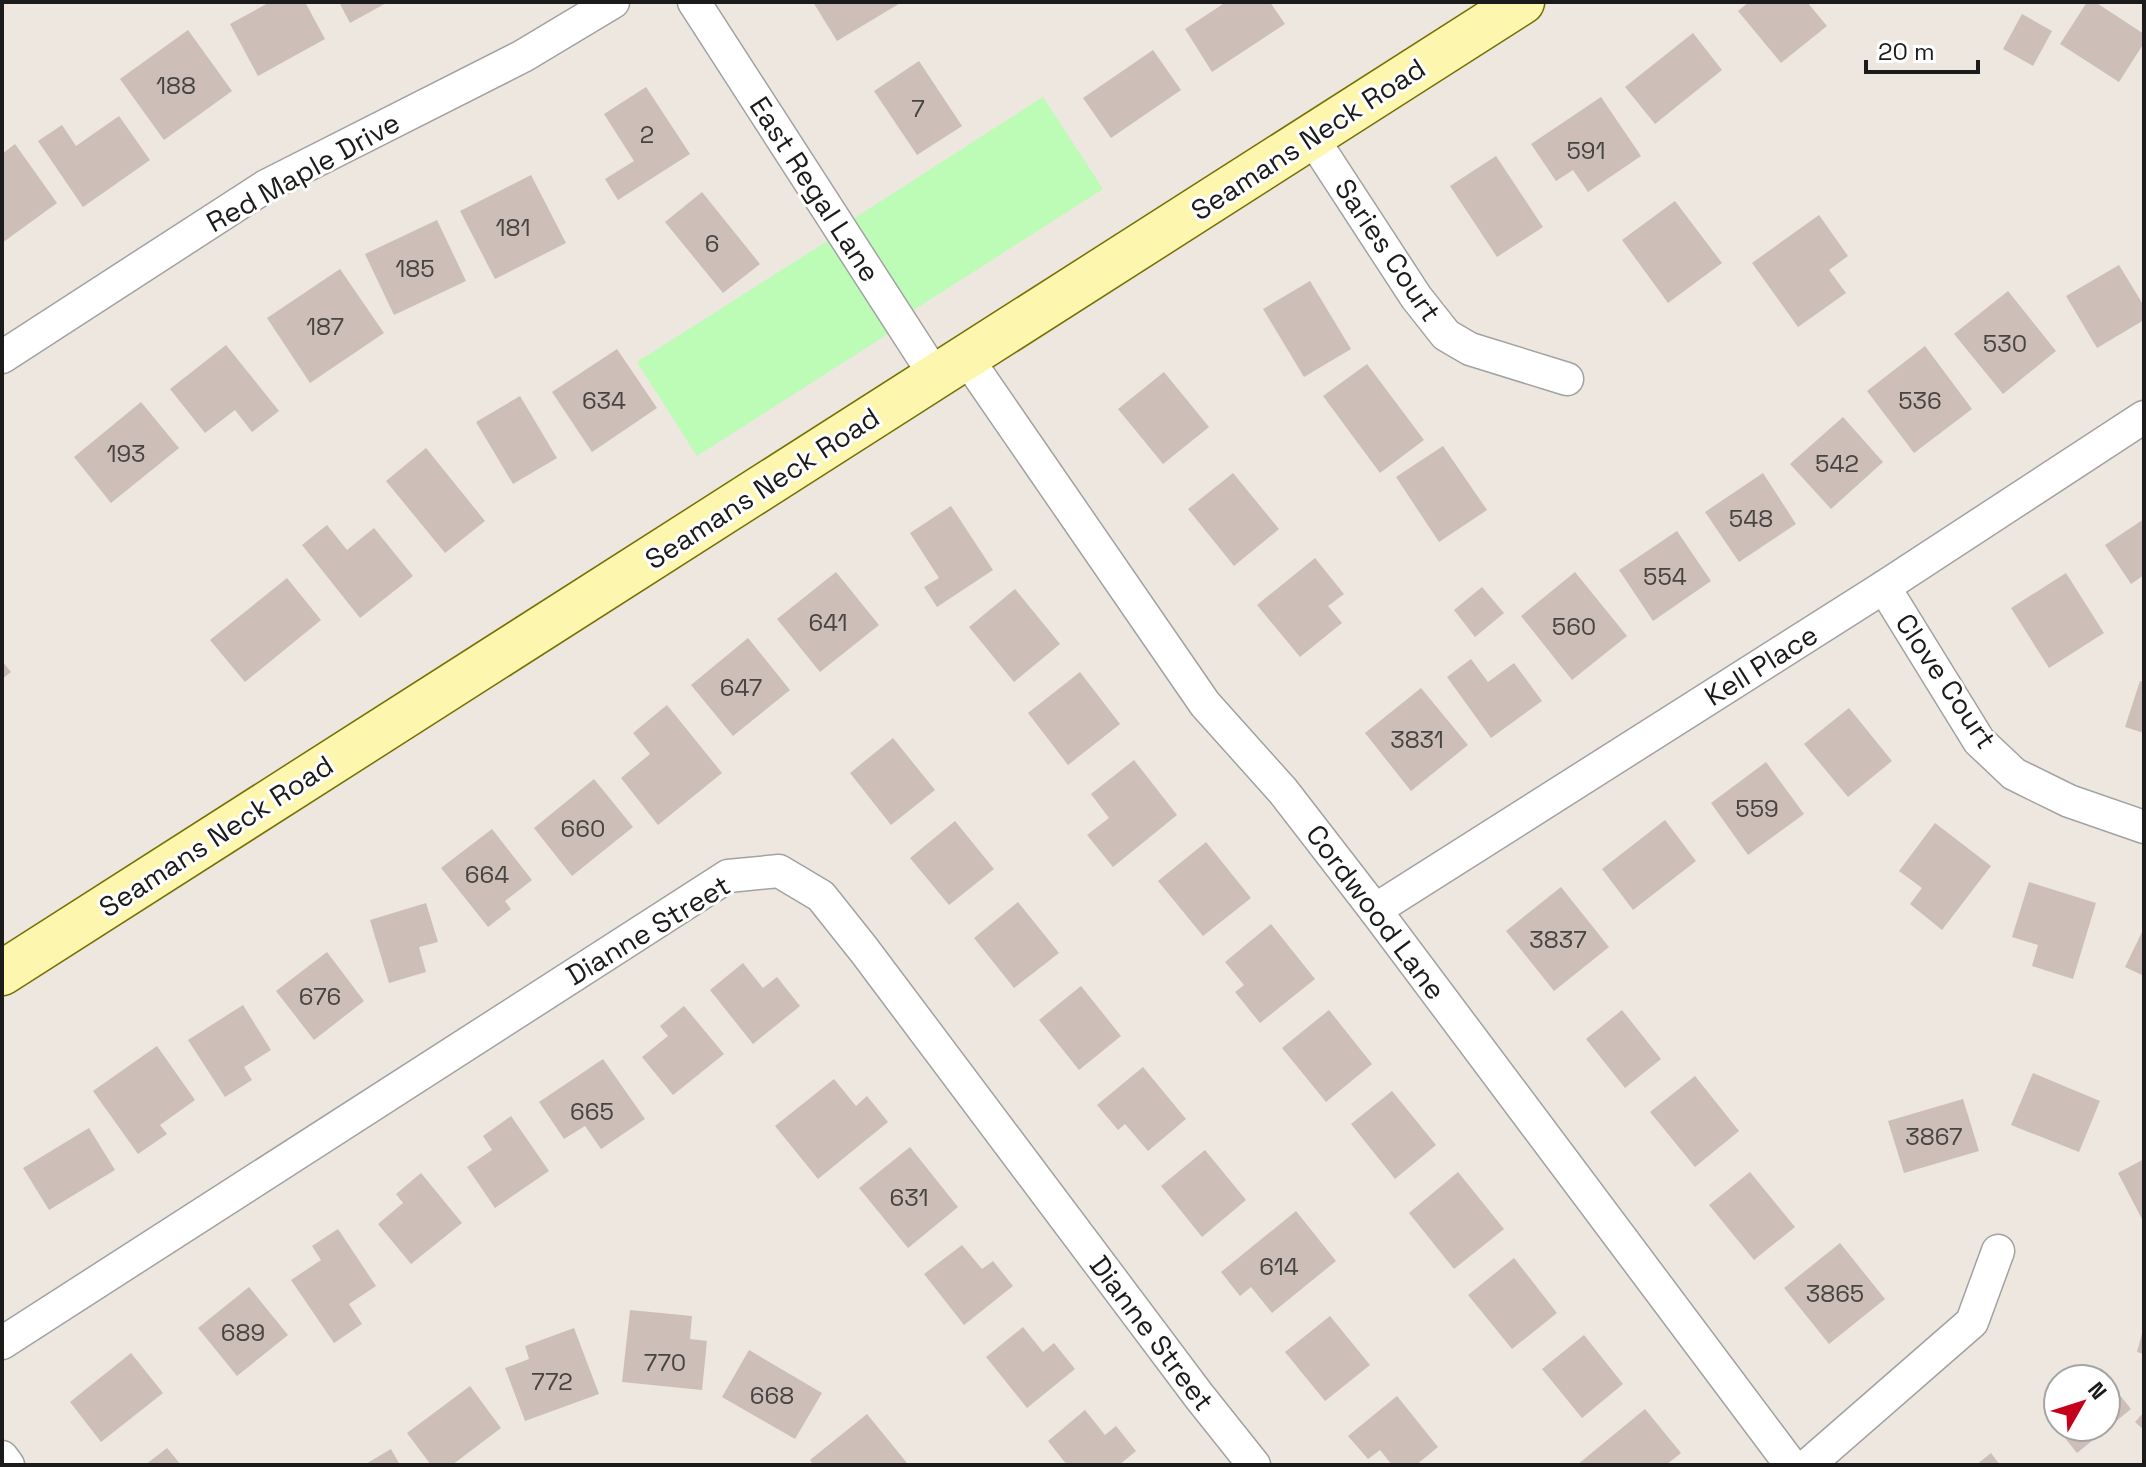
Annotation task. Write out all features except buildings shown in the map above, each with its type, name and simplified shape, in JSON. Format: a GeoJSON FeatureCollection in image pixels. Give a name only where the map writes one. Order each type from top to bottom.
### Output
{"type":"FeatureCollection","features":[{"type":"Feature","properties":{"kind":"main road","name":"Seamans Neck Road"},"geometry":{"type":"LineString","coordinates":[[2,973],[1522,2]]}},
{"type":"Feature","properties":{"kind":"street","name":"Red Maple Drive"},"geometry":{"type":"LineString","coordinates":[[2,357],[266,186],[523,56],[613,2]]}},
{"type":"Feature","properties":{"kind":"street","name":"East Regal Lane"},"geometry":{"type":"LineString","coordinates":[[694,2],[951,367]]}},
{"type":"Feature","properties":{"kind":"street","name":"Saries Court"},"geometry":{"type":"LineString","coordinates":[[1311,136],[1416,297],[1446,335],[1470,349],[1567,379]]}},
{"type":"Feature","properties":{"kind":"street","name":"Cordwood Lane"},"geometry":{"type":"LineString","coordinates":[[951,367],[1205,704],[1283,791],[1375,910],[1791,1465]]}},
{"type":"Feature","properties":{"kind":"street","name":"Kell Place"},"geometry":{"type":"LineString","coordinates":[[1375,910],[1884,587],[2144,417]]}},
{"type":"Feature","properties":{"kind":"street","name":"Clove Court"},"geometry":{"type":"LineString","coordinates":[[1884,587],[1979,741],[2014,774],[2069,801],[2144,827]]}},
{"type":"Feature","properties":{"kind":"street","name":"Dianne Street"},"geometry":{"type":"LineString","coordinates":[[2,1343],[728,876],[779,871],[821,896],[1254,1465]]}},
{"type":"Feature","properties":{"kind":"street"},"geometry":{"type":"LineString","coordinates":[[1808,1465],[1972,1322],[1998,1251]]}},
{"type":"Feature","properties":{"kind":"street"},"geometry":{"type":"LineString","coordinates":[[2,1457],[8,1465]]}},
{"type":"Feature","properties":{"kind":"green space"},"geometry":{"type":"Polygon","coordinates":[[[1043,97],[1103,189],[909,313],[850,221],[1043,97]]]}},
{"type":"Feature","properties":{"kind":"green space"},"geometry":{"type":"Polygon","coordinates":[[[832,238],[891,332],[697,456],[637,362],[832,238]]]}}]}
